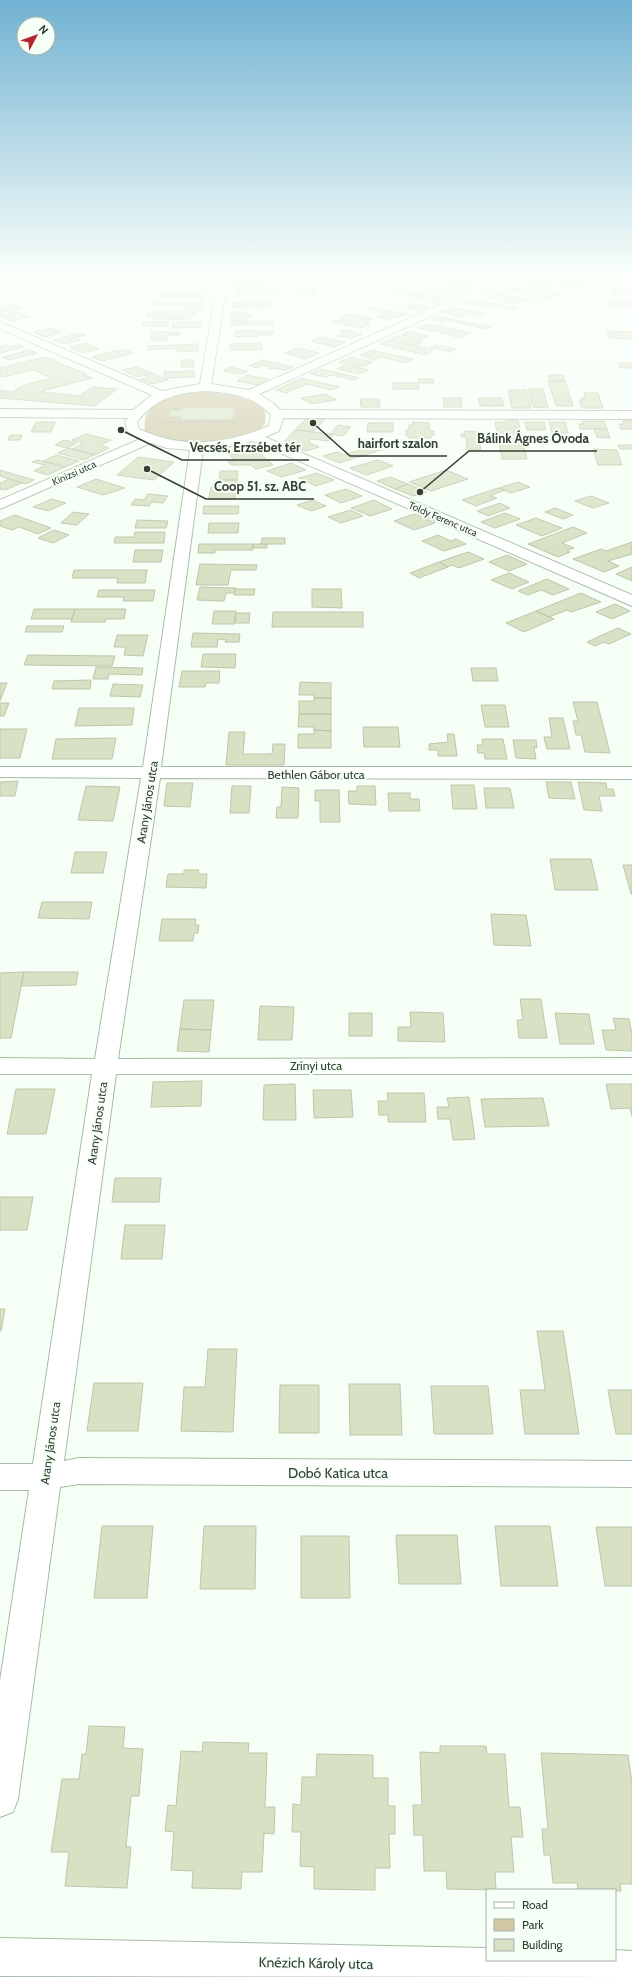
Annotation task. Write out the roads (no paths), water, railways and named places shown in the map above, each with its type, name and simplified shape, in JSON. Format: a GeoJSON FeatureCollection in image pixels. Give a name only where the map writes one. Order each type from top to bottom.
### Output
{"type":"FeatureCollection","features":[{"type":"Feature","properties":{"kind":"street"},"geometry":{"type":"LineString","coordinates":[[93,365],[160,394]]}},
{"type":"Feature","properties":{"kind":"street"},"geometry":{"type":"LineString","coordinates":[[205,387],[209,365]]}},
{"type":"Feature","properties":{"kind":"street"},"geometry":{"type":"LineString","coordinates":[[250,394],[314,365]]}},
{"type":"Feature","properties":{"kind":"street"},"geometry":{"type":"LineString","coordinates":[[205,387],[228,389],[250,394],[270,405],[277,418],[275,428],[254,437],[230,444],[197,447],[171,445],[148,440],[133,431],[134,418],[146,403],[160,394],[174,390],[205,387]]}},
{"type":"Feature","properties":{"kind":"street"},"geometry":{"type":"LineString","coordinates":[[0,414],[134,418]]}},
{"type":"Feature","properties":{"kind":"street"},"geometry":{"type":"LineString","coordinates":[[277,418],[632,415]]}},
{"type":"Feature","properties":{"kind":"street","name":"Toldy Ferenc utca"},"geometry":{"type":"LineString","coordinates":[[254,437],[632,601]]}},
{"type":"Feature","properties":{"kind":"street","name":"Kinizsi utca"},"geometry":{"type":"LineString","coordinates":[[0,505],[148,440]]}},
{"type":"Feature","properties":{"kind":"street","name":"Arany János utca"},"geometry":{"type":"LineString","coordinates":[[0,1799],[45,1477],[105,1067],[151,774],[197,447]]}},
{"type":"Feature","properties":{"kind":"street","name":"Bethlen Gábor utca"},"geometry":{"type":"LineString","coordinates":[[0,772],[151,774],[632,773]]}},
{"type":"Feature","properties":{"kind":"street","name":"Zrínyi utca"},"geometry":{"type":"LineString","coordinates":[[0,1066],[105,1067],[478,1064],[632,1066]]}},
{"type":"Feature","properties":{"kind":"street","name":"Dobó Katica utca"},"geometry":{"type":"LineString","coordinates":[[0,1477],[45,1477],[79,1471],[632,1474]]}},
{"type":"Feature","properties":{"kind":"street","name":"Knézich Károly utca"},"geometry":{"type":"LineString","coordinates":[[0,1957],[632,1970]]}},
{"type":"Feature","properties":{"kind":"place","name":"hairfort szalon"},"geometry":{"type":"Point","coordinates":[313,423]}},
{"type":"Feature","properties":{"kind":"place","name":"Vecsés, Erzsébet tér"},"geometry":{"type":"Point","coordinates":[121,430]}},
{"type":"Feature","properties":{"kind":"place","name":"Coop 51. sz. ABC"},"geometry":{"type":"Point","coordinates":[147,469]}},
{"type":"Feature","properties":{"kind":"place","name":"Bálink Ágnes Óvoda"},"geometry":{"type":"Point","coordinates":[420,492]}}]}
